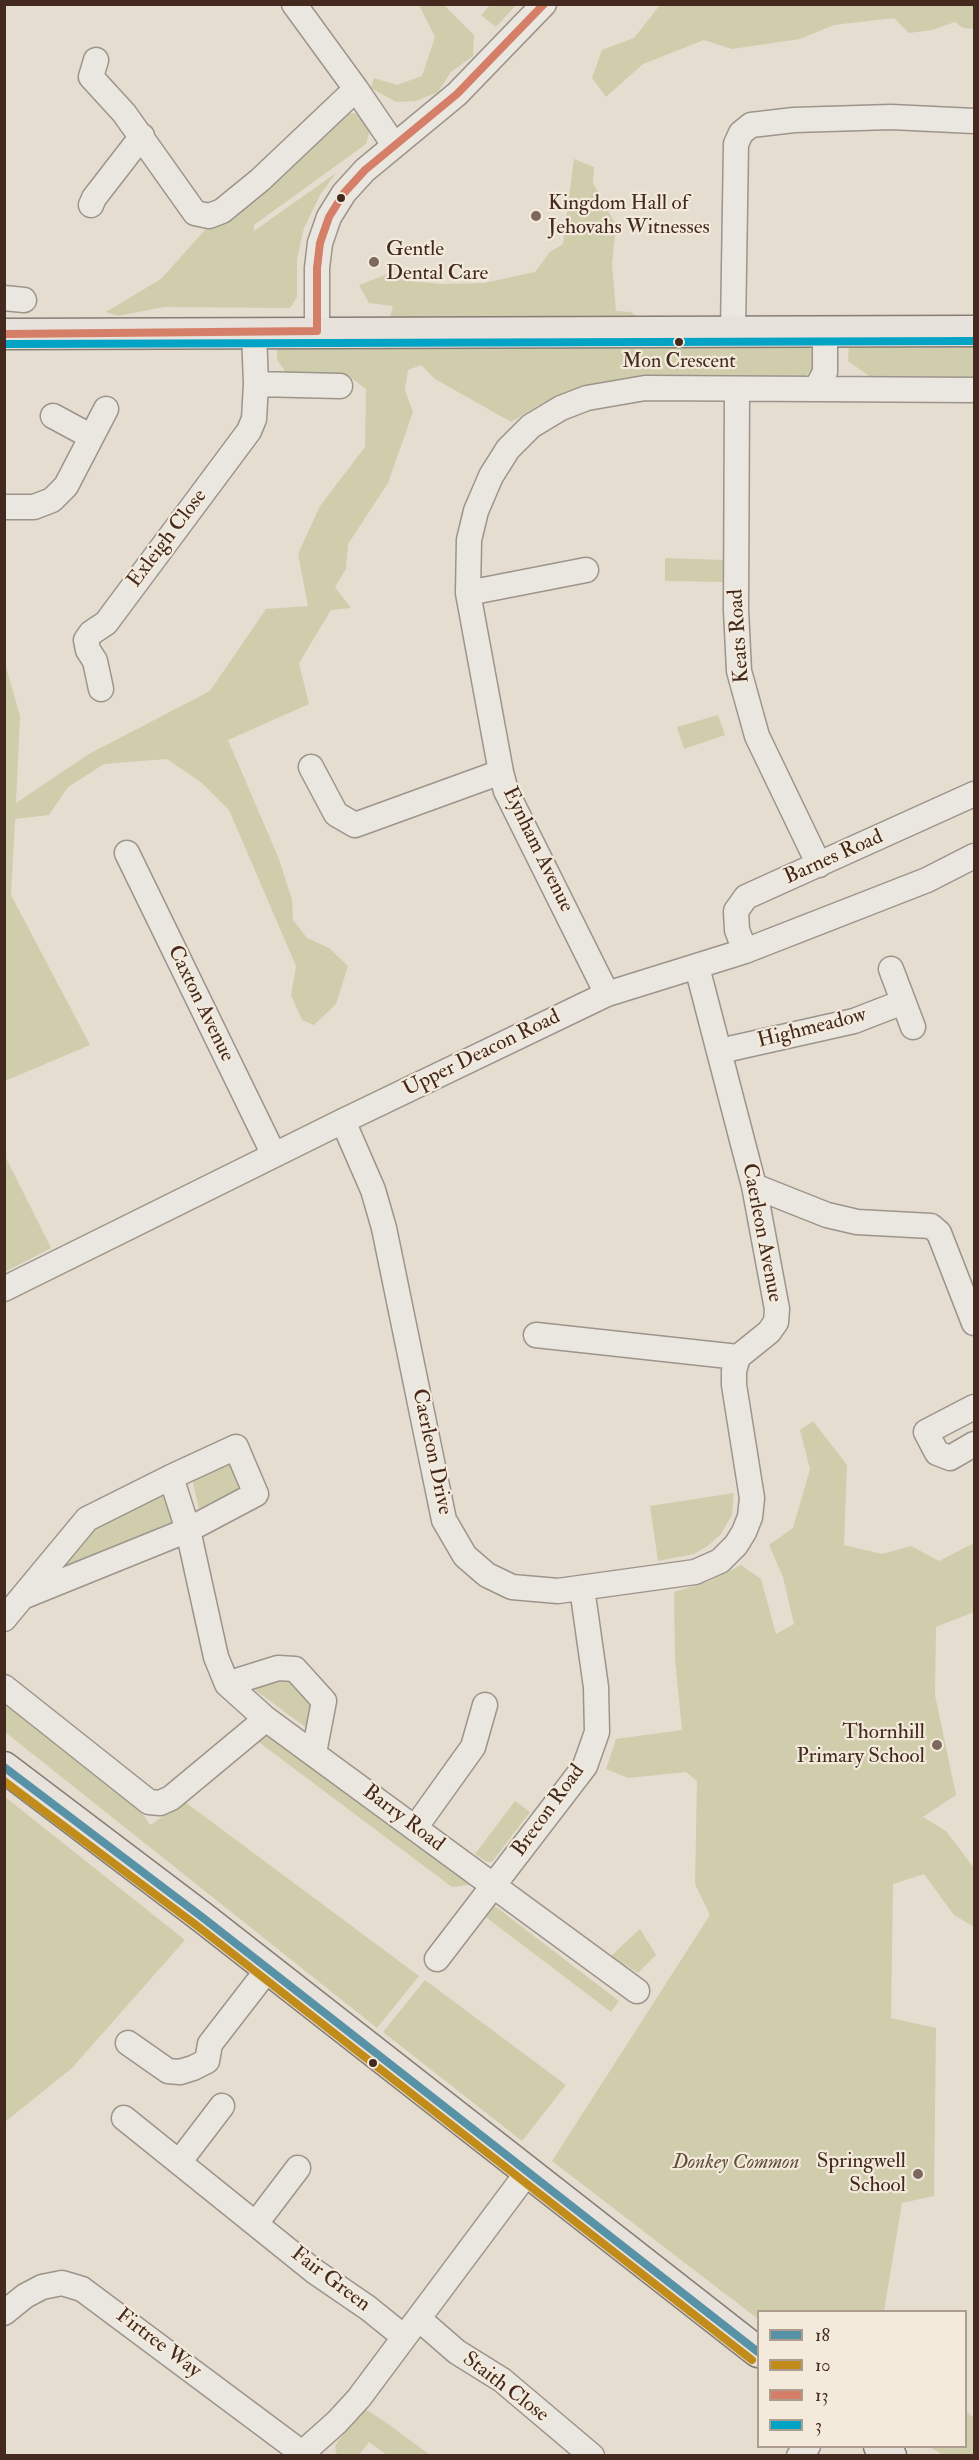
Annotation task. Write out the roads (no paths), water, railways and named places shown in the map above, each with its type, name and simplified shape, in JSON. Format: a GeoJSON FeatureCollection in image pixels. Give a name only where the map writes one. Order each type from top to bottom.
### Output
{"type":"FeatureCollection","features":[{"type":"Feature","properties":{"kind":"main road"},"geometry":{"type":"LineString","coordinates":[[4,334],[317,331],[975,331]]}},
{"type":"Feature","properties":{"kind":"main road"},"geometry":{"type":"LineString","coordinates":[[4,1767],[268,1969],[757,2350]]}},
{"type":"Feature","properties":{"kind":"street"},"geometry":{"type":"LineString","coordinates":[[294,4],[394,145]]}},
{"type":"Feature","properties":{"kind":"street"},"geometry":{"type":"LineString","coordinates":[[317,331],[317,268],[320,243],[329,217],[358,178],[394,145],[457,94],[544,4]]}},
{"type":"Feature","properties":{"kind":"street"},"geometry":{"type":"LineString","coordinates":[[86,70],[142,136],[195,213],[209,216],[222,211],[260,180],[356,89]]}},
{"type":"Feature","properties":{"kind":"street"},"geometry":{"type":"LineString","coordinates":[[733,330],[736,144],[741,133],[751,124],[794,120],[891,117],[975,121]]}},
{"type":"Feature","properties":{"kind":"street"},"geometry":{"type":"LineString","coordinates":[[91,205],[142,136]]}},
{"type":"Feature","properties":{"kind":"street"},"geometry":{"type":"LineString","coordinates":[[816,389],[825,372],[825,330]]}},
{"type":"Feature","properties":{"kind":"street","name":"Exleigh Close"},"geometry":{"type":"LineString","coordinates":[[101,689],[95,661],[88,650],[86,640],[91,633],[106,623],[249,430],[254,419],[256,384],[254,332]]}},
{"type":"Feature","properties":{"kind":"street"},"geometry":{"type":"LineString","coordinates":[[256,384],[340,386]]}},
{"type":"Feature","properties":{"kind":"street","name":"Eynham Avenue"},"geometry":{"type":"LineString","coordinates":[[606,994],[506,791],[501,772],[468,593],[469,540],[476,511],[491,476],[508,449],[531,426],[561,408],[587,398],[645,388],[975,390]]}},
{"type":"Feature","properties":{"kind":"street","name":"Keats Road"},"geometry":{"type":"LineString","coordinates":[[737,390],[736,610],[739,672],[757,736],[819,865]]}},
{"type":"Feature","properties":{"kind":"street"},"geometry":{"type":"LineString","coordinates":[[4,507],[34,507],[52,500],[66,486],[106,409]]}},
{"type":"Feature","properties":{"kind":"street"},"geometry":{"type":"LineString","coordinates":[[53,416],[90,436]]}},
{"type":"Feature","properties":{"kind":"street"},"geometry":{"type":"LineString","coordinates":[[468,593],[586,570]]}},
{"type":"Feature","properties":{"kind":"street"},"geometry":{"type":"LineString","coordinates":[[311,767],[336,814],[355,825],[501,772]]}},
{"type":"Feature","properties":{"kind":"street","name":"Barnes Road"},"geometry":{"type":"LineString","coordinates":[[745,951],[737,930],[736,911],[746,897],[975,794]]}},
{"type":"Feature","properties":{"kind":"street","name":"Caxton Avenue"},"geometry":{"type":"LineString","coordinates":[[127,853],[274,1155]]}},
{"type":"Feature","properties":{"kind":"street","name":"Upper Deacon Road"},"geometry":{"type":"LineString","coordinates":[[4,1290],[343,1121],[606,994],[745,951],[927,880],[975,856]]}},
{"type":"Feature","properties":{"kind":"street","name":"Caerleon Avenue"},"geometry":{"type":"LineString","coordinates":[[697,967],[754,1186],[777,1309],[776,1322],[769,1332],[738,1357]]}},
{"type":"Feature","properties":{"kind":"street"},"geometry":{"type":"LineString","coordinates":[[891,969],[913,1027]]}},
{"type":"Feature","properties":{"kind":"street","name":"Highmeadow"},"geometry":{"type":"LineString","coordinates":[[720,1052],[854,1021],[903,1002]]}},
{"type":"Feature","properties":{"kind":"street","name":"Caerleon Drive"},"geometry":{"type":"LineString","coordinates":[[343,1121],[373,1190],[384,1228],[444,1520],[465,1556],[487,1575],[512,1587],[533,1591],[582,1588],[695,1572],[720,1560],[736,1545],[750,1517],[752,1498],[734,1385],[734,1371],[738,1357]]}},
{"type":"Feature","properties":{"kind":"street"},"geometry":{"type":"LineString","coordinates":[[754,1186],[818,1212],[857,1222],[932,1226],[939,1233],[975,1323]]}},
{"type":"Feature","properties":{"kind":"street"},"geometry":{"type":"LineString","coordinates":[[536,1335],[738,1357]]}},
{"type":"Feature","properties":{"kind":"street"},"geometry":{"type":"LineString","coordinates":[[975,1407],[926,1432],[937,1453],[950,1458],[975,1444]]}},
{"type":"Feature","properties":{"kind":"street"},"geometry":{"type":"LineString","coordinates":[[4,1619],[87,1519],[236,1447],[256,1494],[188,1530],[22,1598]]}},
{"type":"Feature","properties":{"kind":"street","name":"Barry Road"},"geometry":{"type":"LineString","coordinates":[[171,1477],[188,1530],[216,1657],[227,1684],[266,1719],[637,1991]]}},
{"type":"Feature","properties":{"kind":"street","name":"Brecon Road"},"geometry":{"type":"LineString","coordinates":[[493,1886],[585,1766],[597,1732],[596,1687],[582,1588]]}},
{"type":"Feature","properties":{"kind":"street"},"geometry":{"type":"LineString","coordinates":[[227,1684],[278,1668],[295,1669],[324,1701],[314,1753]]}},
{"type":"Feature","properties":{"kind":"street"},"geometry":{"type":"LineString","coordinates":[[4,1687],[149,1802],[160,1803],[171,1798],[266,1719]]}},
{"type":"Feature","properties":{"kind":"street"},"geometry":{"type":"LineString","coordinates":[[415,1828],[473,1747],[485,1705]]}},
{"type":"Feature","properties":{"kind":"street"},"geometry":{"type":"LineString","coordinates":[[437,1959],[493,1886]]}},
{"type":"Feature","properties":{"kind":"street"},"geometry":{"type":"LineString","coordinates":[[128,2043],[168,2071],[180,2072],[207,2061],[210,2044],[268,1969]]}},
{"type":"Feature","properties":{"kind":"street"},"geometry":{"type":"LineString","coordinates":[[180,2161],[222,2106]]}},
{"type":"Feature","properties":{"kind":"street","name":"Fair Green"},"geometry":{"type":"LineString","coordinates":[[124,2118],[257,2222],[315,2271],[412,2328]]}},
{"type":"Feature","properties":{"kind":"street"},"geometry":{"type":"LineString","coordinates":[[257,2222],[298,2168]]}},
{"type":"Feature","properties":{"kind":"street"},"geometry":{"type":"LineString","coordinates":[[308,2452],[349,2410],[527,2173]]}},
{"type":"Feature","properties":{"kind":"street","name":"Firtree Way"},"geometry":{"type":"LineString","coordinates":[[4,2313],[25,2296],[42,2287],[62,2283],[82,2289],[308,2452]]}},
{"type":"Feature","properties":{"kind":"street","name":"Staith Close"},"geometry":{"type":"LineString","coordinates":[[412,2328],[457,2352],[508,2385],[592,2456]]}},
{"type":"Feature","properties":{"kind":"place","name":"Kingdom Hall of Jehovahs Witnesses"},"geometry":{"type":"Point","coordinates":[536,216]}},
{"type":"Feature","properties":{"kind":"place","name":"Gentle Dental Care"},"geometry":{"type":"Point","coordinates":[374,262]}},
{"type":"Feature","properties":{"kind":"place","name":"Mon Crescent"},"geometry":{"type":"Point","coordinates":[679,342]}},
{"type":"Feature","properties":{"kind":"place","name":"Thornhill Primary School"},"geometry":{"type":"Point","coordinates":[937,1745]}},
{"type":"Feature","properties":{"kind":"place","name":"Springwell School"},"geometry":{"type":"Point","coordinates":[918,2174]}},
{"type":"Feature","properties":{"kind":"park label","name":"Donkey Common"},"geometry":{"type":"Point","coordinates":[736,2163]}}]}
